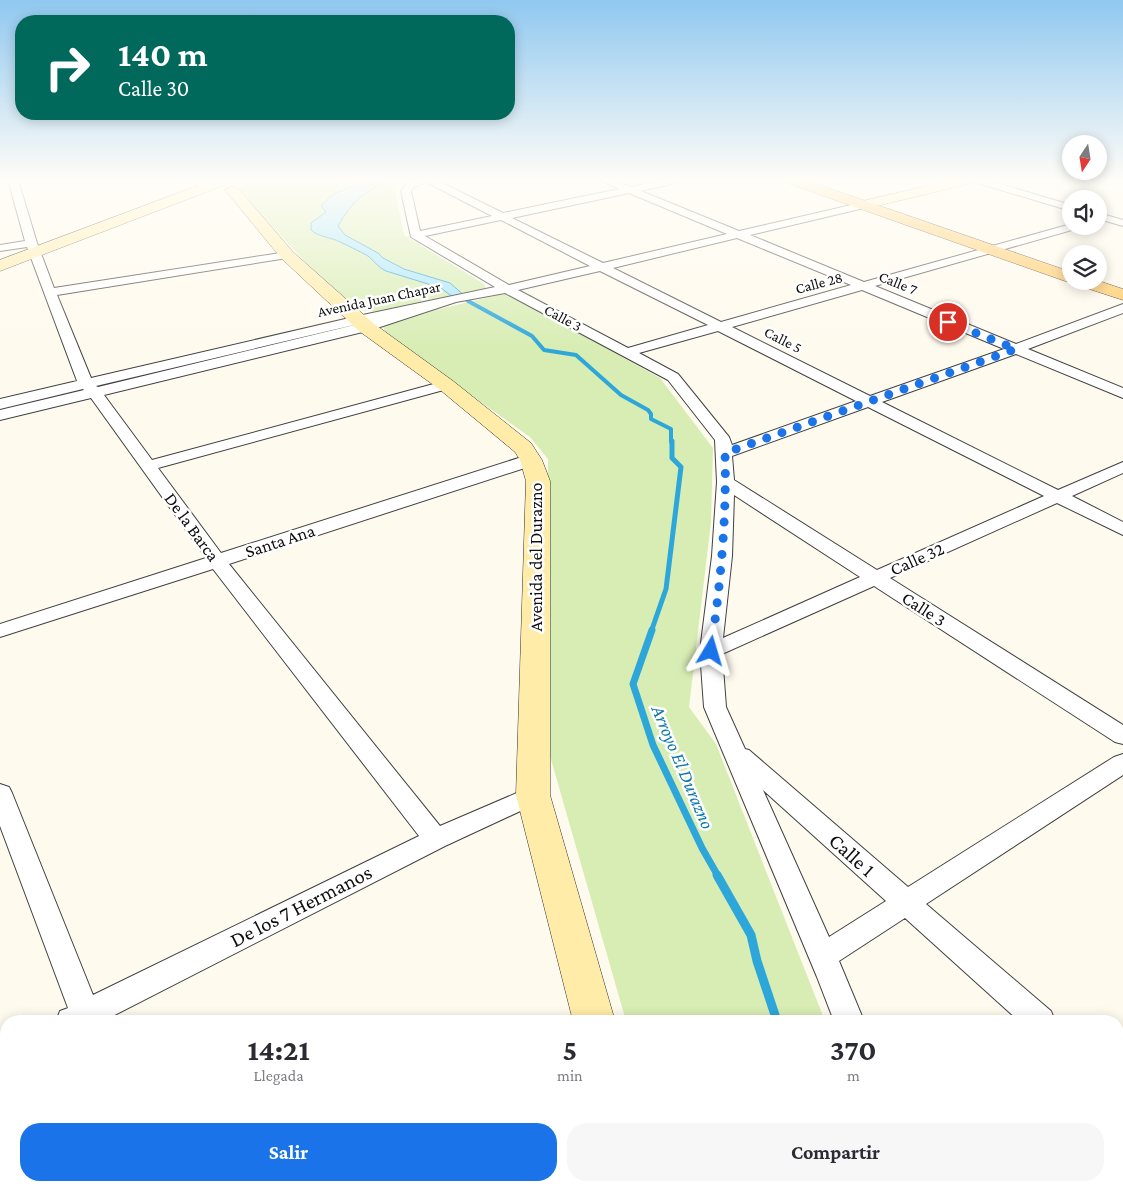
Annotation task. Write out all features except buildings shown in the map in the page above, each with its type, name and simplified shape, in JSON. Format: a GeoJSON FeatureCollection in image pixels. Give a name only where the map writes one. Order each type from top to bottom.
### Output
{"type":"FeatureCollection","features":[{"type":"Feature","properties":{"kind":"main road"},"geometry":{"type":"LineString","coordinates":[[0,266],[32,248],[68,236]]}},
{"type":"Feature","properties":{"kind":"main road","name":"Avenida del Durazno"},"geometry":{"type":"LineString","coordinates":[[273,236],[288,255],[362,324],[446,385],[523,448],[531,460],[538,481],[533,796],[592,1015]]}},
{"type":"Feature","properties":{"kind":"main road"},"geometry":{"type":"LineString","coordinates":[[954,236],[1062,274]]}},
{"type":"Feature","properties":{"kind":"main road"},"geometry":{"type":"LineString","coordinates":[[1107,289],[1123,295]]}},
{"type":"Feature","properties":{"kind":"street","name":"De la Barca"},"geometry":{"type":"LineString","coordinates":[[29,236],[89,388],[217,561],[436,838]]}},
{"type":"Feature","properties":{"kind":"street","name":"Calle 3"},"geometry":{"type":"LineString","coordinates":[[416,236],[503,287],[672,377],[723,440],[725,453]]}},
{"type":"Feature","properties":{"kind":"street","name":"Calle 5"},"geometry":{"type":"LineString","coordinates":[[541,236],[1123,529]]}},
{"type":"Feature","properties":{"kind":"street","name":"Avenida Juan Chapar"},"geometry":{"type":"LineString","coordinates":[[0,404],[89,388],[362,324],[454,299],[722,236]]}},
{"type":"Feature","properties":{"kind":"street","name":"Calle 7"},"geometry":{"type":"LineString","coordinates":[[739,236],[1123,393]]}},
{"type":"Feature","properties":{"kind":"street","name":"Calle 28"},"geometry":{"type":"LineString","coordinates":[[628,352],[1041,236]]}},
{"type":"Feature","properties":{"kind":"street"},"geometry":{"type":"LineString","coordinates":[[0,248],[32,248]]}},
{"type":"Feature","properties":{"kind":"street"},"geometry":{"type":"LineString","coordinates":[[50,292],[288,255]]}},
{"type":"Feature","properties":{"kind":"street"},"geometry":{"type":"LineString","coordinates":[[725,453],[1016,349],[1123,308]]}},
{"type":"Feature","properties":{"kind":"street"},"geometry":{"type":"LineString","coordinates":[[147,466],[446,385]]}},
{"type":"Feature","properties":{"kind":"street","name":"Avenida Juan Chapar"},"geometry":{"type":"LineString","coordinates":[[0,415],[89,388]]}},
{"type":"Feature","properties":{"kind":"street","name":"Calle 1"},"geometry":{"type":"LineString","coordinates":[[725,453],[726,482],[722,556],[711,656],[715,707],[736,751],[1033,1015]]}},
{"type":"Feature","properties":{"kind":"street","name":"Santa Ana"},"geometry":{"type":"LineString","coordinates":[[0,631],[531,460]]}},
{"type":"Feature","properties":{"kind":"street","name":"Calle 32"},"geometry":{"type":"LineString","coordinates":[[711,656],[875,577],[1123,467]]}},
{"type":"Feature","properties":{"kind":"street","name":"Calle 3"},"geometry":{"type":"LineString","coordinates":[[726,482],[1123,736]]}},
{"type":"Feature","properties":{"kind":"street"},"geometry":{"type":"LineString","coordinates":[[736,751],[824,956],[846,1015]]}},
{"type":"Feature","properties":{"kind":"street"},"geometry":{"type":"LineString","coordinates":[[824,956],[1123,763]]}},
{"type":"Feature","properties":{"kind":"street"},"geometry":{"type":"LineString","coordinates":[[0,793],[80,1015]]}},
{"type":"Feature","properties":{"kind":"street","name":"De los 7 Hermanos"},"geometry":{"type":"LineString","coordinates":[[89,1015],[436,838],[533,796]]}},
{"type":"Feature","properties":{"kind":"green space"},"geometry":{"type":"Polygon","coordinates":[[[281,236],[405,236],[484,284],[486,289],[379,312],[358,310],[339,299],[281,236]]]}},
{"type":"Feature","properties":{"kind":"green space"},"geometry":{"type":"Polygon","coordinates":[[[507,293],[660,378],[713,448],[711,522],[689,707],[716,744],[823,1015],[624,1015],[548,749],[548,459],[530,437],[386,335],[383,326],[435,310],[507,293]]]}},
{"type":"Feature","properties":{"kind":"water"},"geometry":{"type":"Polygon","coordinates":[[[322,236],[346,236],[404,269],[450,283],[474,304],[450,295],[441,288],[386,271],[365,254],[322,236]]]}},
{"type":"Feature","properties":{"kind":"waterway","name":"Arroyo El Durazno"},"geometry":{"type":"LineString","coordinates":[[468,301],[532,336],[544,350],[576,355],[621,395],[648,410],[651,414],[651,419],[671,429],[671,442]]}},
{"type":"Feature","properties":{"kind":"waterway","name":"Arroyo El Durazno"},"geometry":{"type":"LineString","coordinates":[[651,632],[666,589],[681,467],[672,458],[672,441]]}},
{"type":"Feature","properties":{"kind":"waterway","name":"Arroyo El Durazno"},"geometry":{"type":"LineString","coordinates":[[652,630],[633,684],[653,745],[702,848],[718,876]]}},
{"type":"Feature","properties":{"kind":"waterway","name":"Arroyo El Durazno"},"geometry":{"type":"LineString","coordinates":[[717,875],[751,935],[757,961],[775,1015]]}},
{"type":"Feature","properties":{"kind":"route"},"geometry":{"type":"LineString","coordinates":[[711,651],[722,556],[726,482],[725,453],[1016,349],[948,322]]}}]}
